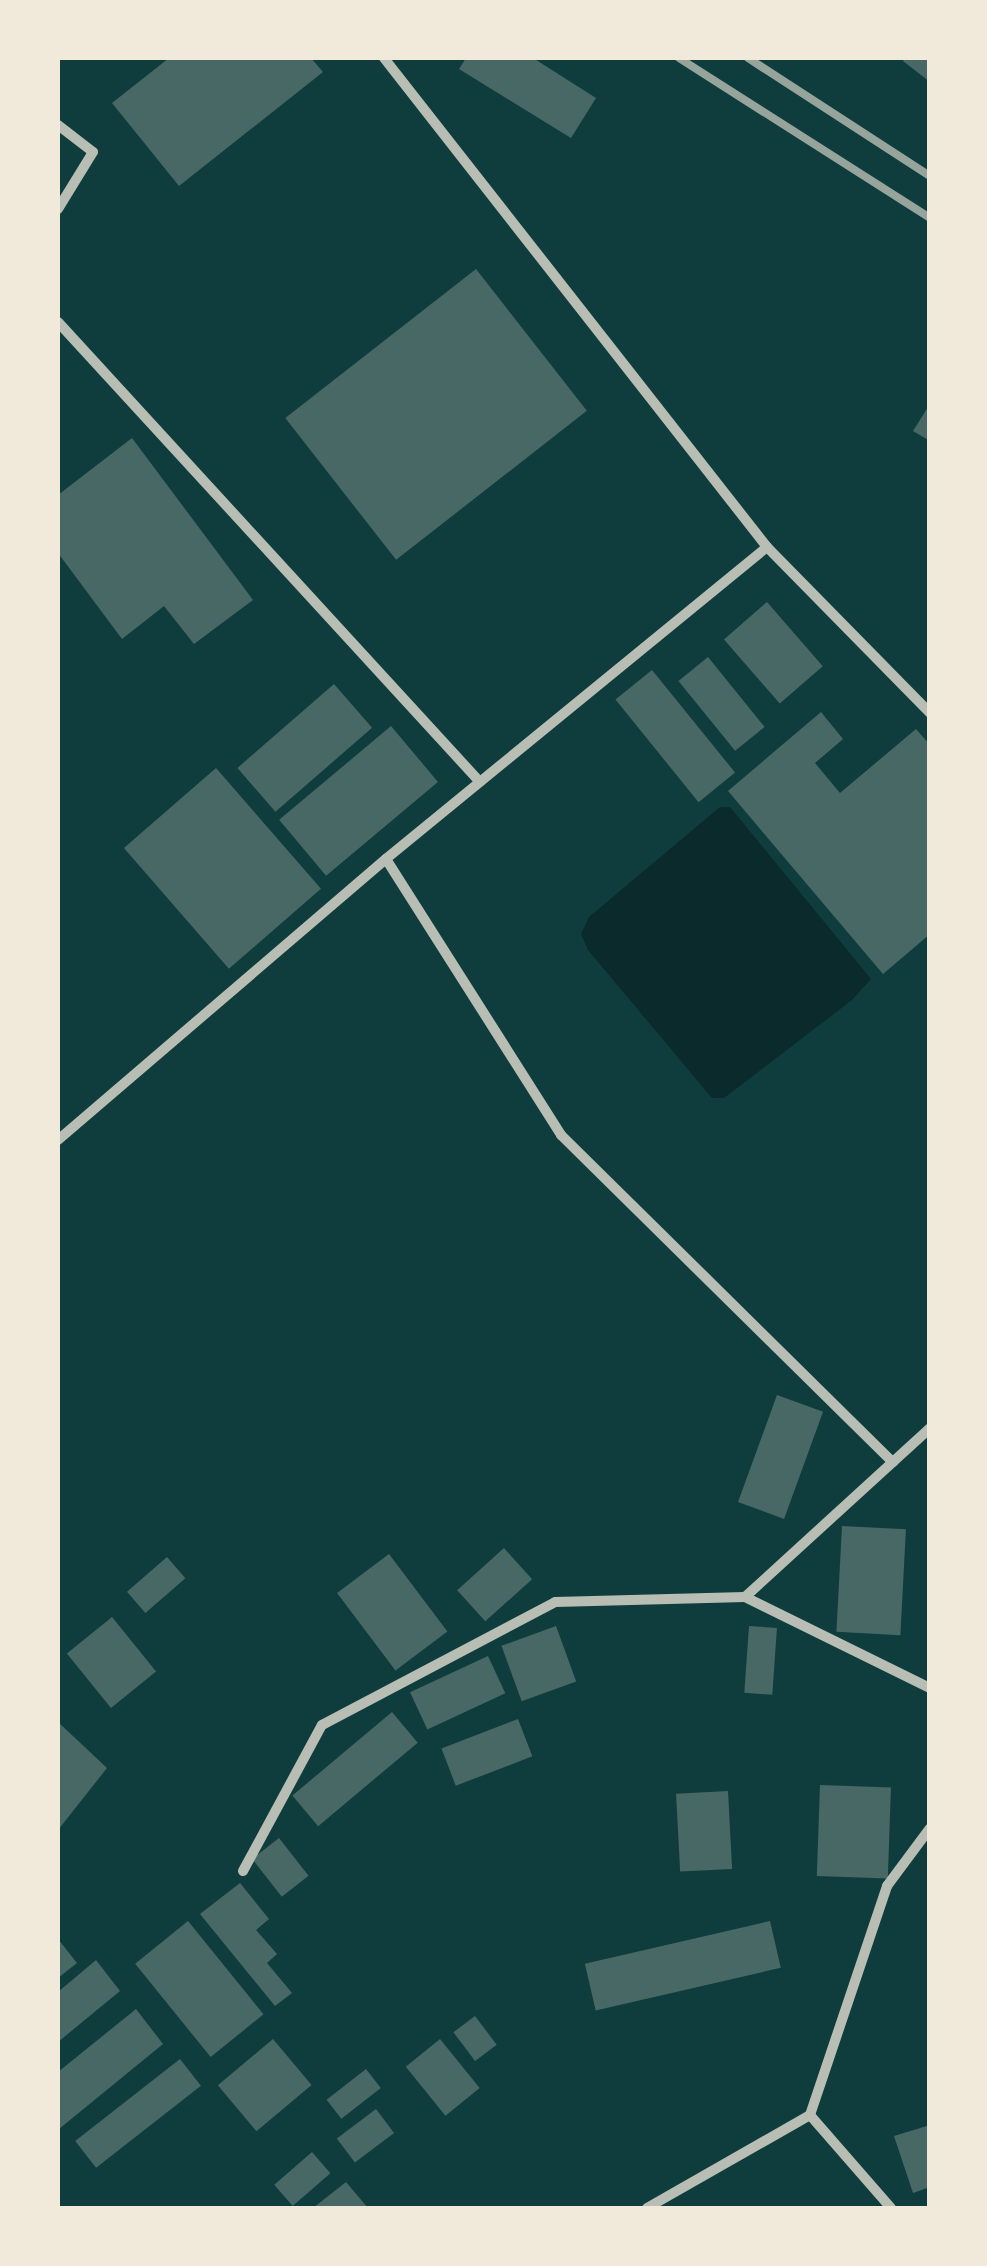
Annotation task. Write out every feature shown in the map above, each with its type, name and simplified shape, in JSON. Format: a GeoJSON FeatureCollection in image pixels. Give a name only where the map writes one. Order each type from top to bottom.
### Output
{"type":"FeatureCollection","features":[{"type":"Feature","properties":{"kind":"street"},"geometry":{"type":"LineString","coordinates":[[384,58],[767,547],[930,713]]}},
{"type":"Feature","properties":{"kind":"street"},"geometry":{"type":"LineString","coordinates":[[58,125],[92,152],[58,209]]}},
{"type":"Feature","properties":{"kind":"street"},"geometry":{"type":"LineString","coordinates":[[58,322],[480,782]]}},
{"type":"Feature","properties":{"kind":"street"},"geometry":{"type":"LineString","coordinates":[[58,1140],[386,859],[767,547]]}},
{"type":"Feature","properties":{"kind":"street"},"geometry":{"type":"LineString","coordinates":[[386,859],[561,1135],[892,1462]]}},
{"type":"Feature","properties":{"kind":"street"},"geometry":{"type":"LineString","coordinates":[[745,1598],[930,1428]]}},
{"type":"Feature","properties":{"kind":"street"},"geometry":{"type":"LineString","coordinates":[[242,1871],[322,1725],[555,1602],[745,1598],[930,1688]]}},
{"type":"Feature","properties":{"kind":"street"},"geometry":{"type":"LineString","coordinates":[[646,2208],[810,2114],[887,1886],[930,1828]]}},
{"type":"Feature","properties":{"kind":"street"},"geometry":{"type":"LineString","coordinates":[[810,2114],[892,2208]]}},
{"type":"Feature","properties":{"kind":"water"},"geometry":{"type":"Polygon","coordinates":[[[720,807],[730,807],[871,979],[852,1000],[724,1098],[712,1098],[588,950],[581,934],[589,917],[720,807]]]}},
{"type":"Feature","properties":{"kind":"building"},"geometry":{"type":"Polygon","coordinates":[[[169,58],[311,58],[323,72],[179,186],[112,103],[169,58]]]}},
{"type":"Feature","properties":{"kind":"building"},"geometry":{"type":"Polygon","coordinates":[[[466,58],[533,58],[596,98],[571,138],[459,69],[466,58]]]}},
{"type":"Feature","properties":{"kind":"building"},"geometry":{"type":"Polygon","coordinates":[[[930,58],[930,82],[903,61],[930,58]]]}},
{"type":"Feature","properties":{"kind":"building"},"geometry":{"type":"Polygon","coordinates":[[[476,269],[587,411],[396,560],[285,418],[476,269]]]}},
{"type":"Feature","properties":{"kind":"building"},"geometry":{"type":"Polygon","coordinates":[[[930,404],[930,441],[913,431],[930,404]]]}},
{"type":"Feature","properties":{"kind":"building"},"geometry":{"type":"Polygon","coordinates":[[[132,438],[253,600],[194,644],[164,606],[122,639],[58,553],[58,495],[132,438]]]}},
{"type":"Feature","properties":{"kind":"building"},"geometry":{"type":"Polygon","coordinates":[[[767,602],[823,666],[780,704],[724,639],[767,602]]]}},
{"type":"Feature","properties":{"kind":"building"},"geometry":{"type":"Polygon","coordinates":[[[708,657],[765,727],[735,751],[678,681],[708,657]]]}},
{"type":"Feature","properties":{"kind":"building"},"geometry":{"type":"Polygon","coordinates":[[[652,670],[735,773],[699,802],[615,700],[652,670]]]}},
{"type":"Feature","properties":{"kind":"building"},"geometry":{"type":"Polygon","coordinates":[[[334,684],[372,728],[275,812],[237,768],[334,684]]]}},
{"type":"Feature","properties":{"kind":"building"},"geometry":{"type":"Polygon","coordinates":[[[821,712],[843,739],[815,763],[840,793],[916,729],[930,745],[930,934],[883,974],[728,791],[821,712]]]}},
{"type":"Feature","properties":{"kind":"building"},"geometry":{"type":"Polygon","coordinates":[[[391,726],[438,782],[326,876],[279,820],[391,726]]]}},
{"type":"Feature","properties":{"kind":"building"},"geometry":{"type":"Polygon","coordinates":[[[216,768],[321,889],[229,969],[124,848],[216,768]]]}},
{"type":"Feature","properties":{"kind":"building"},"geometry":{"type":"Polygon","coordinates":[[[777,1395],[823,1412],[784,1519],[738,1502],[777,1395]]]}},
{"type":"Feature","properties":{"kind":"building"},"geometry":{"type":"Polygon","coordinates":[[[842,1526],[906,1529],[900,1635],[836,1632],[842,1526]]]}},
{"type":"Feature","properties":{"kind":"building"},"geometry":{"type":"Polygon","coordinates":[[[504,1548],[532,1579],[485,1621],[457,1590],[504,1548]]]}},
{"type":"Feature","properties":{"kind":"building"},"geometry":{"type":"Polygon","coordinates":[[[389,1554],[447,1631],[395,1671],[337,1593],[389,1554]]]}},
{"type":"Feature","properties":{"kind":"building"},"geometry":{"type":"Polygon","coordinates":[[[167,1557],[185,1578],[145,1613],[127,1592],[167,1557]]]}},
{"type":"Feature","properties":{"kind":"building"},"geometry":{"type":"Polygon","coordinates":[[[112,1617],[156,1671],[111,1708],[67,1654],[112,1617]]]}},
{"type":"Feature","properties":{"kind":"building"},"geometry":{"type":"Polygon","coordinates":[[[556,1626],[576,1681],[522,1701],[501,1646],[556,1626]]]}},
{"type":"Feature","properties":{"kind":"building"},"geometry":{"type":"Polygon","coordinates":[[[749,1626],[777,1628],[772,1695],[744,1693],[749,1626]]]}},
{"type":"Feature","properties":{"kind":"building"},"geometry":{"type":"Polygon","coordinates":[[[488,1656],[505,1693],[427,1730],[410,1692],[488,1656]]]}},
{"type":"Feature","properties":{"kind":"building"},"geometry":{"type":"Polygon","coordinates":[[[392,1712],[418,1743],[318,1826],[292,1796],[392,1712]]]}},
{"type":"Feature","properties":{"kind":"building"},"geometry":{"type":"Polygon","coordinates":[[[518,1719],[532,1756],[456,1786],[441,1748],[518,1719]]]}},
{"type":"Feature","properties":{"kind":"building"},"geometry":{"type":"Polygon","coordinates":[[[58,1722],[107,1768],[58,1830],[58,1722]]]}},
{"type":"Feature","properties":{"kind":"building"},"geometry":{"type":"Polygon","coordinates":[[[820,1785],[891,1787],[888,1878],[817,1876],[820,1785]]]}},
{"type":"Feature","properties":{"kind":"building"},"geometry":{"type":"Polygon","coordinates":[[[728,1791],[732,1869],[680,1872],[676,1794],[728,1791]]]}},
{"type":"Feature","properties":{"kind":"building"},"geometry":{"type":"Polygon","coordinates":[[[279,1838],[309,1876],[282,1897],[252,1859],[279,1838]]]}},
{"type":"Feature","properties":{"kind":"building"},"geometry":{"type":"Polygon","coordinates":[[[240,1883],[269,1919],[256,1930],[277,1954],[267,1963],[292,1993],[275,2006],[200,1914],[240,1883]]]}},
{"type":"Feature","properties":{"kind":"building"},"geometry":{"type":"Polygon","coordinates":[[[188,1921],[264,2014],[211,2057],[135,1964],[188,1921]]]}},
{"type":"Feature","properties":{"kind":"building"},"geometry":{"type":"Polygon","coordinates":[[[770,1921],[781,1968],[596,2011],[585,1964],[770,1921]]]}},
{"type":"Feature","properties":{"kind":"building"},"geometry":{"type":"Polygon","coordinates":[[[58,1939],[77,1963],[58,1978],[58,1939]]]}},
{"type":"Feature","properties":{"kind":"building"},"geometry":{"type":"Polygon","coordinates":[[[96,1960],[120,1991],[58,2042],[58,1992],[96,1960]]]}},
{"type":"Feature","properties":{"kind":"building"},"geometry":{"type":"Polygon","coordinates":[[[136,2009],[163,2044],[59,2129],[58,2072],[136,2009]]]}},
{"type":"Feature","properties":{"kind":"building"},"geometry":{"type":"Polygon","coordinates":[[[475,2016],[497,2045],[475,2061],[453,2032],[475,2016]]]}},
{"type":"Feature","properties":{"kind":"building"},"geometry":{"type":"Polygon","coordinates":[[[273,2039],[312,2085],[256,2131],[218,2085],[273,2039]]]}},
{"type":"Feature","properties":{"kind":"building"},"geometry":{"type":"Polygon","coordinates":[[[440,2039],[480,2088],[445,2116],[406,2067],[440,2039]]]}},
{"type":"Feature","properties":{"kind":"building"},"geometry":{"type":"Polygon","coordinates":[[[180,2059],[201,2086],[96,2168],[75,2141],[180,2059]]]}},
{"type":"Feature","properties":{"kind":"building"},"geometry":{"type":"Polygon","coordinates":[[[366,2069],[381,2088],[341,2119],[327,2100],[366,2069]]]}},
{"type":"Feature","properties":{"kind":"building"},"geometry":{"type":"Polygon","coordinates":[[[376,2109],[394,2133],[355,2162],[337,2138],[376,2109]]]}},
{"type":"Feature","properties":{"kind":"building"},"geometry":{"type":"Polygon","coordinates":[[[930,2125],[930,2187],[913,2193],[894,2136],[930,2125]]]}},
{"type":"Feature","properties":{"kind":"building"},"geometry":{"type":"Polygon","coordinates":[[[312,2152],[330,2173],[293,2206],[274,2185],[312,2152]]]}},
{"type":"Feature","properties":{"kind":"building"},"geometry":{"type":"Polygon","coordinates":[[[346,2182],[368,2208],[313,2208],[346,2182]]]}},
{"type":"Feature","properties":{"kind":"railway"},"geometry":{"type":"LineString","coordinates":[[679,58],[930,218]]}},
{"type":"Feature","properties":{"kind":"railway"},"geometry":{"type":"LineString","coordinates":[[748,58],[930,176]]}}]}
